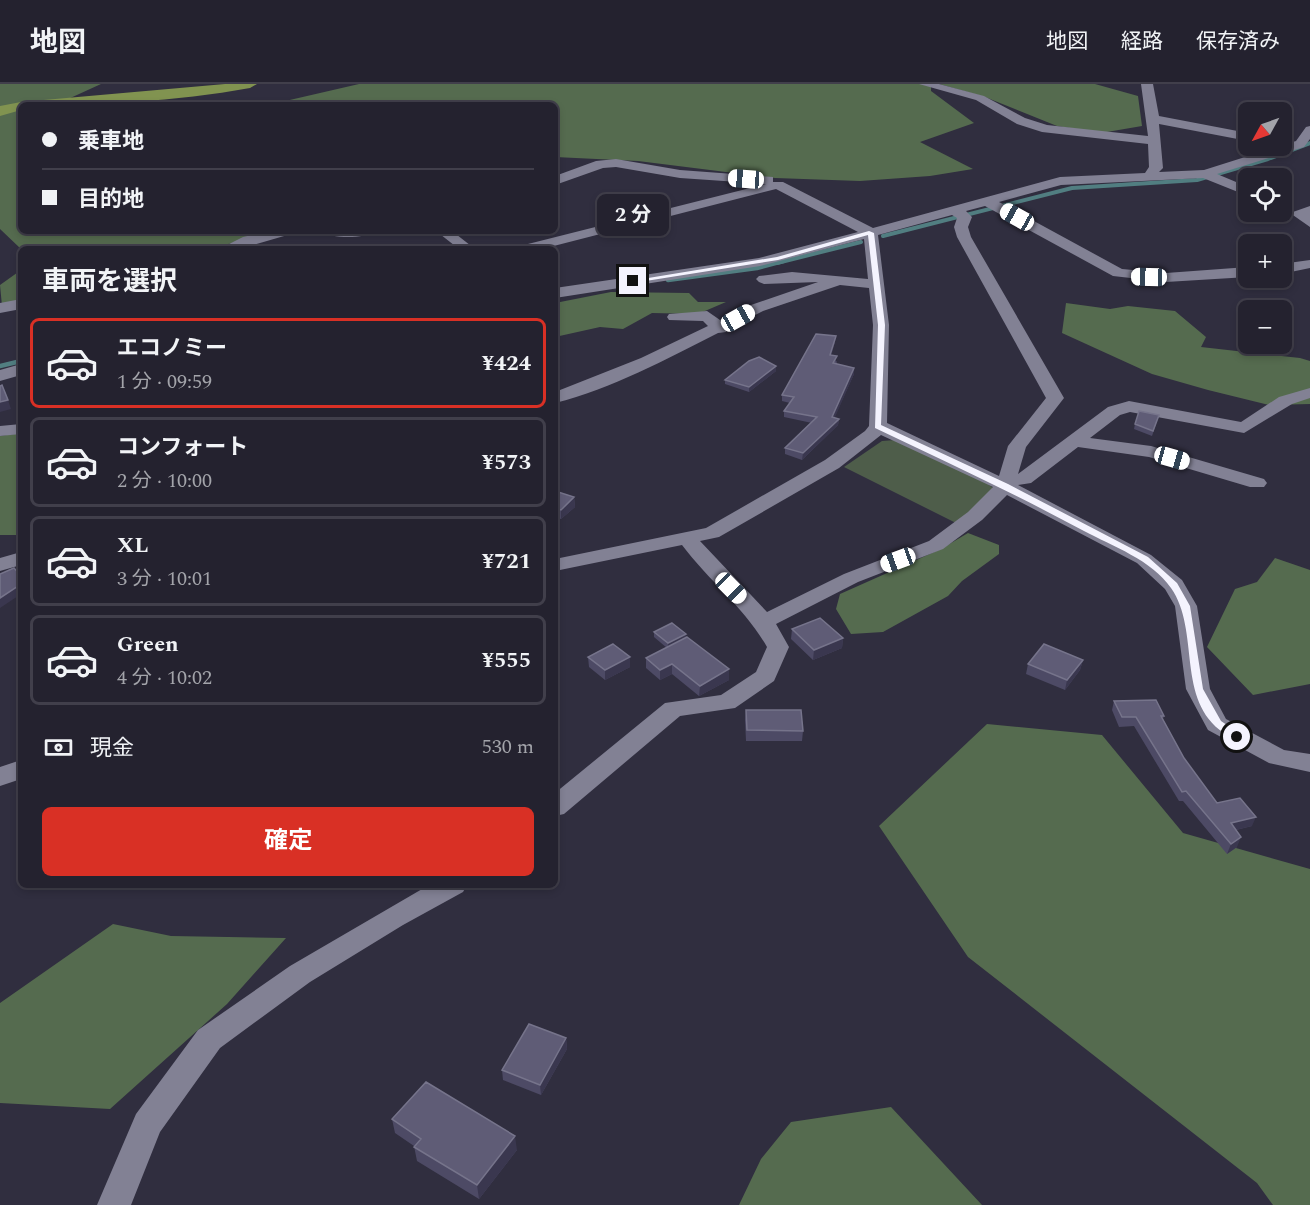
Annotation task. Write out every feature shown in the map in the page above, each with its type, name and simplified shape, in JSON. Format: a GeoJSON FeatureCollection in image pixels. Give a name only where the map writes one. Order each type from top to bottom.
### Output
{"type":"FeatureCollection","features":[{"type":"Feature","properties":{"kind":"main road"},"geometry":{"type":"LineString","coordinates":[[50,102],[77,98],[225,89],[250,84]]}},
{"type":"Feature","properties":{"kind":"main road"},"geometry":{"type":"LineString","coordinates":[[0,111],[18,107]]}},
{"type":"Feature","properties":{"kind":"street"},"geometry":{"type":"LineString","coordinates":[[925,84],[980,98],[1021,121],[1046,129],[1155,141]]}},
{"type":"Feature","properties":{"kind":"street"},"geometry":{"type":"LineString","coordinates":[[1147,84],[1153,119],[1156,168],[1150,175]]}},
{"type":"Feature","properties":{"kind":"street"},"geometry":{"type":"LineString","coordinates":[[1153,119],[1238,135]]}},
{"type":"Feature","properties":{"kind":"street"},"geometry":{"type":"LineString","coordinates":[[558,293],[634,286],[778,258],[871,233],[959,213],[1059,181],[1150,175],[1209,176],[1297,145],[1310,130]]}},
{"type":"Feature","properties":{"kind":"street"},"geometry":{"type":"LineString","coordinates":[[558,180],[591,167],[616,163],[680,174],[768,180],[871,233]]}},
{"type":"Feature","properties":{"kind":"street"},"geometry":{"type":"LineString","coordinates":[[1209,176],[1238,188]]}},
{"type":"Feature","properties":{"kind":"street"},"geometry":{"type":"LineString","coordinates":[[537,246],[778,185]]}},
{"type":"Feature","properties":{"kind":"street"},"geometry":{"type":"LineString","coordinates":[[992,203],[1118,273],[1162,277],[1238,273]]}},
{"type":"Feature","properties":{"kind":"street"},"geometry":{"type":"LineString","coordinates":[[1304,212],[1310,223]]}},
{"type":"Feature","properties":{"kind":"street"},"geometry":{"type":"LineString","coordinates":[[764,622],[851,578],[936,545],[975,516],[1006,483],[1017,446],[1055,398],[964,237],[959,213]]}},
{"type":"Feature","properties":{"kind":"street"},"geometry":{"type":"LineString","coordinates":[[558,564],[712,533],[832,464],[872,435],[878,426],[881,325],[871,233]]}},
{"type":"Feature","properties":{"kind":"street"},"geometry":{"type":"LineString","coordinates":[[233,246],[273,234]]}},
{"type":"Feature","properties":{"kind":"street"},"geometry":{"type":"LineString","coordinates":[[447,234],[464,246]]}},
{"type":"Feature","properties":{"kind":"street"},"geometry":{"type":"LineString","coordinates":[[1292,267],[1310,264]]}},
{"type":"Feature","properties":{"kind":"street"},"geometry":{"type":"LineString","coordinates":[[764,279],[778,276],[808,276],[878,284]]}},
{"type":"Feature","properties":{"kind":"street"},"geometry":{"type":"LineString","coordinates":[[558,397],[579,391],[720,329],[757,308],[836,281]]}},
{"type":"Feature","properties":{"kind":"street"},"geometry":{"type":"LineString","coordinates":[[0,308],[18,305]]}},
{"type":"Feature","properties":{"kind":"street"},"geometry":{"type":"LineString","coordinates":[[675,317],[707,316],[720,329]]}},
{"type":"Feature","properties":{"kind":"street"},"geometry":{"type":"LineString","coordinates":[[0,376],[18,370]]}},
{"type":"Feature","properties":{"kind":"street"},"geometry":{"type":"LineString","coordinates":[[1006,483],[1024,479],[1114,411],[1129,405],[1244,428],[1284,403],[1306,392],[1310,393]]}},
{"type":"Feature","properties":{"kind":"street"},"geometry":{"type":"LineString","coordinates":[[878,426],[1006,483],[1144,559],[1174,585],[1185,606],[1198,689],[1217,724],[1237,737],[1278,757],[1310,763]]}},
{"type":"Feature","properties":{"kind":"street"},"geometry":{"type":"LineString","coordinates":[[0,431],[18,429]]}},
{"type":"Feature","properties":{"kind":"street"},"geometry":{"type":"LineString","coordinates":[[1076,441],[1151,452],[1257,483]]}},
{"type":"Feature","properties":{"kind":"street"},"geometry":{"type":"LineString","coordinates":[[558,805],[673,709],[727,702],[766,676],[778,647],[764,622],[703,559],[688,539]]}},
{"type":"Feature","properties":{"kind":"street"},"geometry":{"type":"LineString","coordinates":[[0,777],[18,770]]}},
{"type":"Feature","properties":{"kind":"street"},"geometry":{"type":"LineString","coordinates":[[114,1205],[147,1124],[209,1038],[300,974],[393,917],[447,888]]}},
{"type":"Feature","properties":{"kind":"green space"},"geometry":{"type":"Polygon","coordinates":[[[0,84],[101,84],[62,102],[18,102],[18,234],[263,234],[221,246],[18,246],[0,229],[0,84]]]}},
{"type":"Feature","properties":{"kind":"green space"},"geometry":{"type":"Polygon","coordinates":[[[359,84],[931,84],[931,91],[974,123],[920,142],[973,169],[930,176],[860,181],[775,178],[638,161],[558,157],[558,102],[281,102],[359,84]]]}},
{"type":"Feature","properties":{"kind":"green space"},"geometry":{"type":"Polygon","coordinates":[[[939,84],[1095,84],[1138,96],[1142,126],[1101,133],[1057,126],[985,97],[939,84]]]}},
{"type":"Feature","properties":{"kind":"green space"},"geometry":{"type":"Polygon","coordinates":[[[18,272],[18,302],[2,306],[0,285],[18,272]]]}},
{"type":"Feature","properties":{"kind":"green space"},"geometry":{"type":"Polygon","coordinates":[[[611,292],[689,293],[698,302],[726,302],[698,314],[652,313],[623,329],[600,327],[558,336],[558,302],[611,292]]]}},
{"type":"Feature","properties":{"kind":"green space"},"geometry":{"type":"Polygon","coordinates":[[[1066,303],[1110,309],[1128,306],[1175,311],[1206,337],[1201,347],[1238,351],[1238,354],[1264,354],[1310,361],[1310,404],[1269,405],[1152,374],[1062,333],[1066,303]]]}},
{"type":"Feature","properties":{"kind":"green space"},"geometry":{"type":"Polygon","coordinates":[[[18,433],[18,535],[0,535],[0,436],[18,433]]]}},
{"type":"Feature","properties":{"kind":"green space"},"geometry":{"type":"Polygon","coordinates":[[[895,440],[981,479],[993,488],[956,523],[844,467],[882,441],[895,440]]]}},
{"type":"Feature","properties":{"kind":"green space"},"geometry":{"type":"Polygon","coordinates":[[[968,533],[999,545],[999,554],[962,581],[948,596],[883,632],[851,634],[836,609],[840,594],[941,549],[968,533]]]}},
{"type":"Feature","properties":{"kind":"green space"},"geometry":{"type":"Polygon","coordinates":[[[1275,558],[1310,570],[1310,684],[1253,695],[1207,647],[1235,589],[1257,582],[1275,558]]]}},
{"type":"Feature","properties":{"kind":"green space"},"geometry":{"type":"Polygon","coordinates":[[[987,724],[1102,735],[1183,833],[1310,869],[1310,1205],[1273,1205],[1257,1183],[968,957],[879,826],[987,724]]]}},
{"type":"Feature","properties":{"kind":"green space"},"geometry":{"type":"Polygon","coordinates":[[[113,924],[171,936],[286,938],[227,1004],[110,1109],[0,1103],[0,1003],[113,924]]]}},
{"type":"Feature","properties":{"kind":"green space"},"geometry":{"type":"Polygon","coordinates":[[[891,1107],[982,1205],[739,1205],[761,1159],[791,1122],[891,1107]]]}},
{"type":"Feature","properties":{"kind":"building"},"geometry":{"type":"Polygon","coordinates":[[[816,334],[836,336],[830,355],[837,356],[833,363],[854,368],[832,417],[839,419],[803,453],[785,448],[817,417],[784,411],[794,397],[782,395],[816,334]]]}},
{"type":"Feature","properties":{"kind":"building"},"geometry":{"type":"Polygon","coordinates":[[[759,357],[776,366],[749,387],[725,380],[749,361],[759,357]]]}},
{"type":"Feature","properties":{"kind":"building"},"geometry":{"type":"Polygon","coordinates":[[[2,385],[8,400],[0,402],[0,386],[2,385]]]}},
{"type":"Feature","properties":{"kind":"building"},"geometry":{"type":"Polygon","coordinates":[[[1139,411],[1159,415],[1153,431],[1135,424],[1139,411]]]}},
{"type":"Feature","properties":{"kind":"building"},"geometry":{"type":"Polygon","coordinates":[[[558,492],[574,497],[561,510],[558,509],[558,492]]]}},
{"type":"Feature","properties":{"kind":"building"},"geometry":{"type":"Polygon","coordinates":[[[14,568],[18,573],[18,586],[0,598],[0,574],[14,568]]]}},
{"type":"Feature","properties":{"kind":"building"},"geometry":{"type":"Polygon","coordinates":[[[820,618],[843,638],[814,650],[792,629],[820,618]]]}},
{"type":"Feature","properties":{"kind":"building"},"geometry":{"type":"Polygon","coordinates":[[[672,623],[686,634],[668,643],[654,632],[672,623]]]}},
{"type":"Feature","properties":{"kind":"building"},"geometry":{"type":"Polygon","coordinates":[[[687,637],[729,669],[700,686],[672,664],[660,670],[646,658],[687,637]]]}},
{"type":"Feature","properties":{"kind":"building"},"geometry":{"type":"Polygon","coordinates":[[[613,644],[630,657],[605,670],[588,657],[613,644]]]}},
{"type":"Feature","properties":{"kind":"building"},"geometry":{"type":"Polygon","coordinates":[[[1044,644],[1083,660],[1067,680],[1028,664],[1044,644]]]}},
{"type":"Feature","properties":{"kind":"building"},"geometry":{"type":"Polygon","coordinates":[[[1156,700],[1164,716],[1161,716],[1184,758],[1217,803],[1240,798],[1256,817],[1231,823],[1241,837],[1231,844],[1186,791],[1182,792],[1136,717],[1122,717],[1114,701],[1156,700]]]}},
{"type":"Feature","properties":{"kind":"building"},"geometry":{"type":"Polygon","coordinates":[[[746,710],[801,710],[803,731],[747,730],[746,710]]]}},
{"type":"Feature","properties":{"kind":"building"},"geometry":{"type":"Polygon","coordinates":[[[529,1024],[566,1038],[540,1085],[502,1070],[529,1024]]]}},
{"type":"Feature","properties":{"kind":"building"},"geometry":{"type":"Polygon","coordinates":[[[426,1082],[515,1136],[477,1185],[414,1147],[421,1139],[392,1119],[426,1082]]]}},
{"type":"Feature","properties":{"kind":"waterway"},"geometry":{"type":"LineString","coordinates":[[883,236],[1072,188],[1197,180],[1268,159],[1310,143]]}},
{"type":"Feature","properties":{"kind":"waterway"},"geometry":{"type":"LineString","coordinates":[[777,263],[861,242]]}},
{"type":"Feature","properties":{"kind":"waterway"},"geometry":{"type":"LineString","coordinates":[[668,280],[757,268],[783,261]]}},
{"type":"Feature","properties":{"kind":"waterway"},"geometry":{"type":"LineString","coordinates":[[0,366],[18,362]]}},
{"type":"Feature","properties":{"kind":"route"},"geometry":{"type":"LineString","coordinates":[[633,281],[796,255],[871,233],[881,325],[878,426],[893,431],[1005,486],[1144,559],[1174,585],[1185,606],[1192,638],[1198,689],[1217,724],[1237,737]]}}]}
